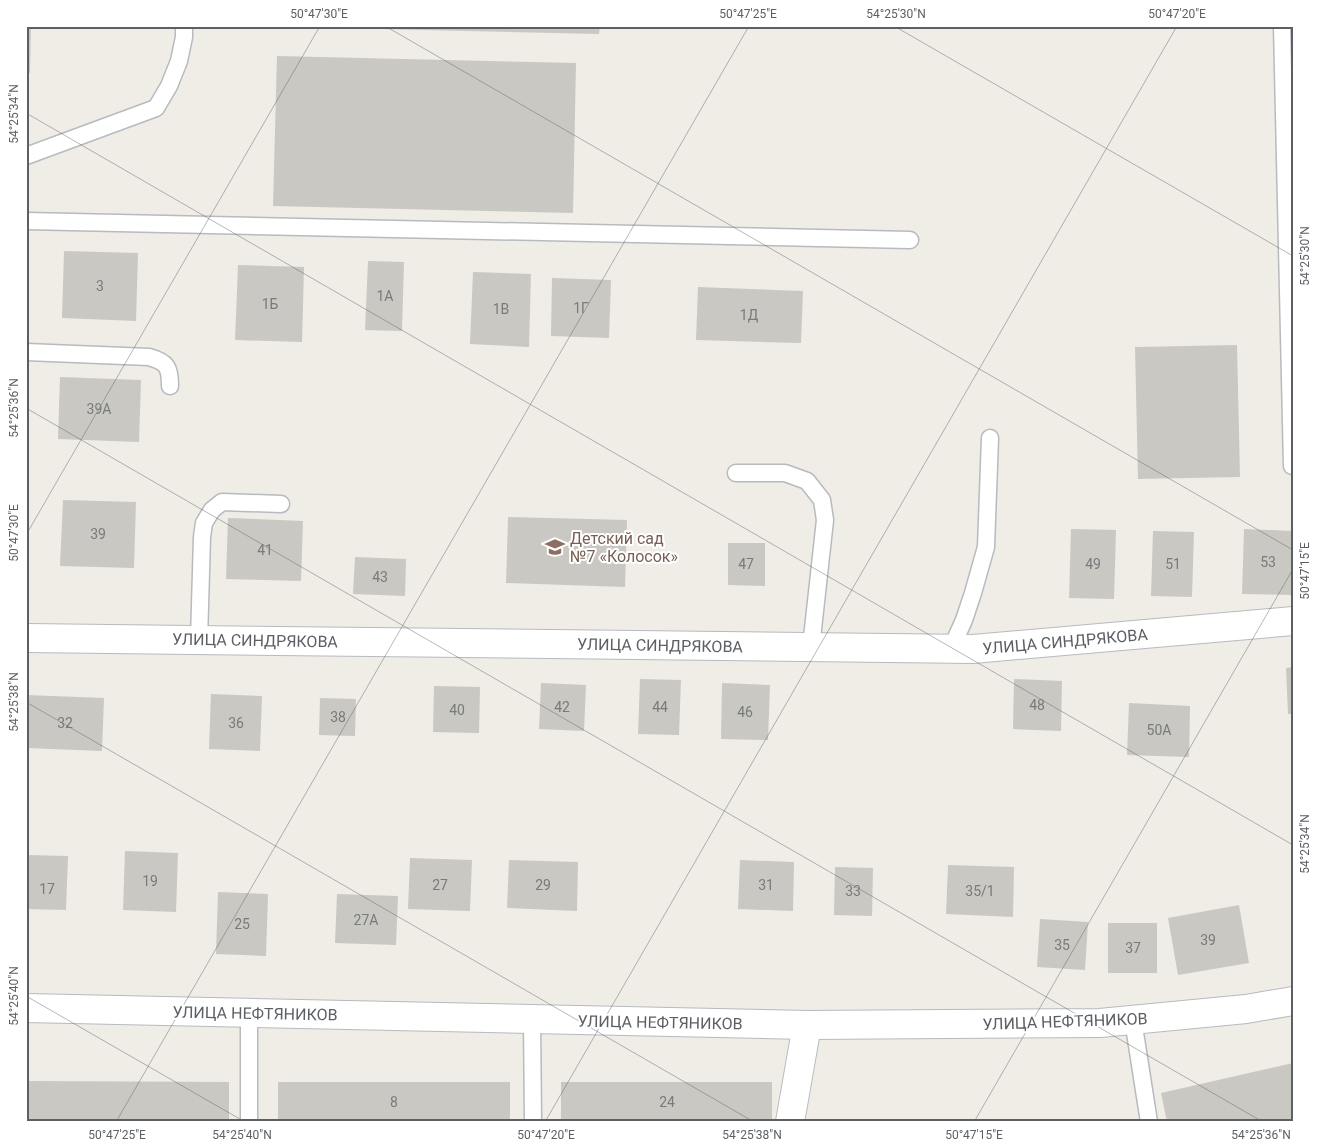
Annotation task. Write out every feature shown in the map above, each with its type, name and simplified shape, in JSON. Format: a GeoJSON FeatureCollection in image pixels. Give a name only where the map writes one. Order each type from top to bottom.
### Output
{"type":"FeatureCollection","features":[{"type":"Feature","properties":{"kind":"street","name":"УЛИЦА СИНДРЯКОВА"},"geometry":{"type":"LineString","coordinates":[[26,638],[950,649],[982,648],[1293,621]]}},
{"type":"Feature","properties":{"kind":"street","name":"УЛИЦА НЕФТЯНИКОВ"},"geometry":{"type":"LineString","coordinates":[[26,1008],[807,1025],[1100,1023],[1246,1009],[1293,1001]]}},
{"type":"Feature","properties":{"kind":"street"},"geometry":{"type":"LineString","coordinates":[[790,1122],[807,1025]]}},
{"type":"Feature","properties":{"kind":"lane"},"geometry":{"type":"LineString","coordinates":[[26,156],[156,108],[169,86],[179,61],[184,37],[184,26]]}},
{"type":"Feature","properties":{"kind":"lane"},"geometry":{"type":"LineString","coordinates":[[1282,26],[1292,466]]}},
{"type":"Feature","properties":{"kind":"lane"},"geometry":{"type":"LineString","coordinates":[[26,221],[910,240]]}},
{"type":"Feature","properties":{"kind":"lane"},"geometry":{"type":"LineString","coordinates":[[26,352],[149,357],[159,360],[166,366],[170,373],[170,386]]}},
{"type":"Feature","properties":{"kind":"lane"},"geometry":{"type":"LineString","coordinates":[[950,649],[964,620],[986,546],[990,438]]}},
{"type":"Feature","properties":{"kind":"lane"},"geometry":{"type":"LineString","coordinates":[[736,473],[785,473],[807,481],[822,500],[825,520],[811,647]]}},
{"type":"Feature","properties":{"kind":"lane"},"geometry":{"type":"LineString","coordinates":[[199,640],[202,537],[204,524],[212,510],[222,502],[281,504]]}},
{"type":"Feature","properties":{"kind":"lane"},"geometry":{"type":"LineString","coordinates":[[249,1013],[249,1122]]}},
{"type":"Feature","properties":{"kind":"lane"},"geometry":{"type":"LineString","coordinates":[[532,1019],[533,1122]]}},
{"type":"Feature","properties":{"kind":"lane"},"geometry":{"type":"LineString","coordinates":[[1133,1020],[1149,1122]]}},
{"type":"Feature","properties":{"kind":"building"},"geometry":{"type":"Polygon","coordinates":[[[26,26],[31,26],[30,73],[26,73],[26,26]]]}},
{"type":"Feature","properties":{"kind":"building"},"geometry":{"type":"Polygon","coordinates":[[[335,26],[600,26],[599,34],[335,28],[335,26]]]}},
{"type":"Feature","properties":{"kind":"building"},"geometry":{"type":"Polygon","coordinates":[[[277,56],[576,63],[573,213],[273,206],[277,56]]]}},
{"type":"Feature","properties":{"kind":"building"},"geometry":{"type":"Polygon","coordinates":[[[64,251],[138,253],[136,321],[62,318],[64,251]]]}},
{"type":"Feature","properties":{"kind":"building"},"geometry":{"type":"Polygon","coordinates":[[[368,261],[404,262],[402,331],[365,330],[368,261]]]}},
{"type":"Feature","properties":{"kind":"building"},"geometry":{"type":"Polygon","coordinates":[[[238,265],[304,267],[302,342],[235,340],[238,265]]]}},
{"type":"Feature","properties":{"kind":"building"},"geometry":{"type":"Polygon","coordinates":[[[473,272],[531,274],[529,347],[470,344],[473,272]]]}},
{"type":"Feature","properties":{"kind":"building"},"geometry":{"type":"Polygon","coordinates":[[[552,278],[611,280],[609,338],[551,336],[552,278]]]}},
{"type":"Feature","properties":{"kind":"building"},"geometry":{"type":"Polygon","coordinates":[[[698,287],[803,291],[801,343],[696,340],[698,287]]]}},
{"type":"Feature","properties":{"kind":"building"},"geometry":{"type":"Polygon","coordinates":[[[1237,345],[1240,477],[1138,479],[1135,347],[1237,345]]]}},
{"type":"Feature","properties":{"kind":"building"},"geometry":{"type":"Polygon","coordinates":[[[60,377],[141,380],[139,442],[58,439],[60,377]]]}},
{"type":"Feature","properties":{"kind":"building"},"geometry":{"type":"Polygon","coordinates":[[[63,500],[136,502],[134,568],[60,566],[63,500]]]}},
{"type":"Feature","properties":{"kind":"building"},"geometry":{"type":"Polygon","coordinates":[[[508,517],[627,520],[625,587],[506,583],[508,517]]]}},
{"type":"Feature","properties":{"kind":"building"},"geometry":{"type":"Polygon","coordinates":[[[228,518],[303,521],[301,581],[226,579],[228,518]]]}},
{"type":"Feature","properties":{"kind":"building"},"geometry":{"type":"Polygon","coordinates":[[[1071,529],[1116,530],[1114,599],[1069,598],[1071,529]]]}},
{"type":"Feature","properties":{"kind":"building"},"geometry":{"type":"Polygon","coordinates":[[[1244,529],[1293,531],[1293,595],[1242,594],[1244,529]]]}},
{"type":"Feature","properties":{"kind":"building"},"geometry":{"type":"Polygon","coordinates":[[[1153,531],[1194,532],[1192,597],[1151,596],[1153,531]]]}},
{"type":"Feature","properties":{"kind":"building"},"geometry":{"type":"Polygon","coordinates":[[[728,543],[765,543],[765,586],[728,585],[728,543]]]}},
{"type":"Feature","properties":{"kind":"building"},"geometry":{"type":"Polygon","coordinates":[[[355,557],[406,559],[405,596],[353,594],[355,557]]]}},
{"type":"Feature","properties":{"kind":"building"},"geometry":{"type":"Polygon","coordinates":[[[1293,667],[1293,714],[1288,714],[1286,668],[1293,667]]]}},
{"type":"Feature","properties":{"kind":"building"},"geometry":{"type":"Polygon","coordinates":[[[640,679],[681,680],[679,735],[638,734],[640,679]]]}},
{"type":"Feature","properties":{"kind":"building"},"geometry":{"type":"Polygon","coordinates":[[[1014,679],[1062,681],[1061,731],[1013,729],[1014,679]]]}},
{"type":"Feature","properties":{"kind":"building"},"geometry":{"type":"Polygon","coordinates":[[[541,683],[586,685],[584,731],[539,729],[541,683]]]}},
{"type":"Feature","properties":{"kind":"building"},"geometry":{"type":"Polygon","coordinates":[[[722,683],[770,685],[768,740],[721,739],[722,683]]]}},
{"type":"Feature","properties":{"kind":"building"},"geometry":{"type":"Polygon","coordinates":[[[434,686],[480,687],[479,733],[433,732],[434,686]]]}},
{"type":"Feature","properties":{"kind":"building"},"geometry":{"type":"Polygon","coordinates":[[[211,694],[262,696],[260,751],[209,749],[211,694]]]}},
{"type":"Feature","properties":{"kind":"building"},"geometry":{"type":"Polygon","coordinates":[[[26,695],[104,698],[102,751],[26,748],[26,695]]]}},
{"type":"Feature","properties":{"kind":"building"},"geometry":{"type":"Polygon","coordinates":[[[320,698],[356,699],[355,736],[319,735],[320,698]]]}},
{"type":"Feature","properties":{"kind":"building"},"geometry":{"type":"Polygon","coordinates":[[[1129,703],[1190,706],[1189,757],[1127,755],[1129,703]]]}},
{"type":"Feature","properties":{"kind":"building"},"geometry":{"type":"Polygon","coordinates":[[[125,851],[178,853],[176,912],[123,910],[125,851]]]}},
{"type":"Feature","properties":{"kind":"building"},"geometry":{"type":"Polygon","coordinates":[[[27,855],[68,856],[66,910],[26,909],[27,855]]]}},
{"type":"Feature","properties":{"kind":"building"},"geometry":{"type":"Polygon","coordinates":[[[410,858],[472,860],[470,911],[408,909],[410,858]]]}},
{"type":"Feature","properties":{"kind":"building"},"geometry":{"type":"Polygon","coordinates":[[[509,860],[578,862],[577,911],[507,908],[509,860]]]}},
{"type":"Feature","properties":{"kind":"building"},"geometry":{"type":"Polygon","coordinates":[[[740,860],[794,862],[793,911],[738,909],[740,860]]]}},
{"type":"Feature","properties":{"kind":"building"},"geometry":{"type":"Polygon","coordinates":[[[948,865],[1014,867],[1013,917],[946,914],[948,865]]]}},
{"type":"Feature","properties":{"kind":"building"},"geometry":{"type":"Polygon","coordinates":[[[835,867],[873,868],[872,916],[834,915],[835,867]]]}},
{"type":"Feature","properties":{"kind":"building"},"geometry":{"type":"Polygon","coordinates":[[[218,892],[268,894],[266,956],[216,954],[218,892]]]}},
{"type":"Feature","properties":{"kind":"building"},"geometry":{"type":"Polygon","coordinates":[[[337,894],[398,896],[396,945],[335,943],[337,894]]]}},
{"type":"Feature","properties":{"kind":"building"},"geometry":{"type":"Polygon","coordinates":[[[1239,905],[1249,963],[1178,975],[1168,918],[1239,905]]]}},
{"type":"Feature","properties":{"kind":"building"},"geometry":{"type":"Polygon","coordinates":[[[1040,919],[1088,922],[1085,970],[1037,967],[1040,919]]]}},
{"type":"Feature","properties":{"kind":"building"},"geometry":{"type":"Polygon","coordinates":[[[1108,923],[1157,923],[1157,973],[1108,973],[1108,923]]]}},
{"type":"Feature","properties":{"kind":"building"},"geometry":{"type":"Polygon","coordinates":[[[1293,1063],[1293,1121],[1167,1122],[1161,1093],[1293,1063]]]}},
{"type":"Feature","properties":{"kind":"building"},"geometry":{"type":"Polygon","coordinates":[[[26,1081],[229,1082],[229,1122],[26,1122],[26,1081]]]}},
{"type":"Feature","properties":{"kind":"building"},"geometry":{"type":"Polygon","coordinates":[[[278,1082],[510,1082],[510,1122],[278,1122],[278,1082]]]}},
{"type":"Feature","properties":{"kind":"building"},"geometry":{"type":"Polygon","coordinates":[[[561,1082],[772,1082],[772,1122],[561,1122],[561,1082]]]}},
{"type":"Feature","properties":{"kind":"place","name":"Детский сад №7 «Колосок»"},"geometry":{"type":"Point","coordinates":[555,547]}}]}
